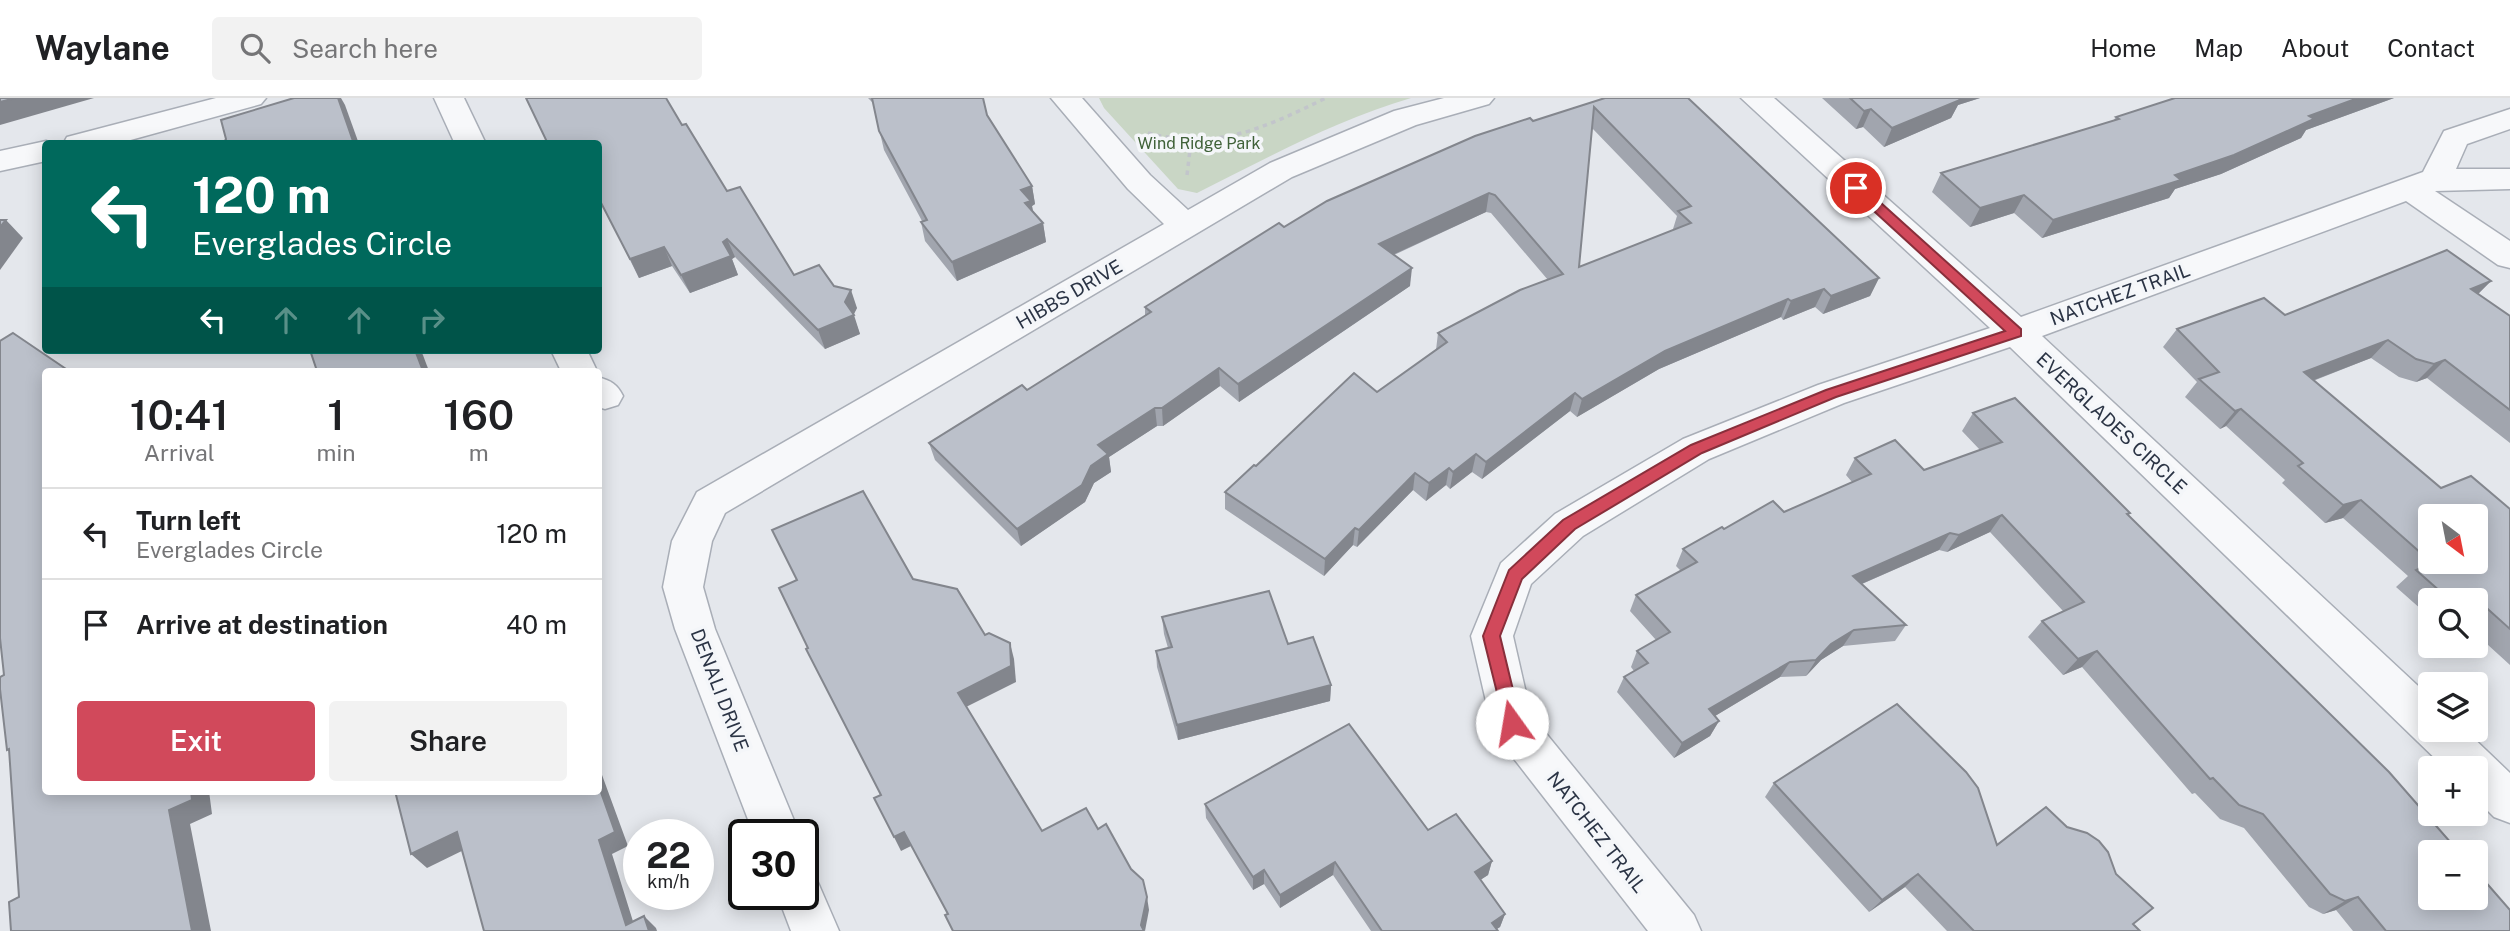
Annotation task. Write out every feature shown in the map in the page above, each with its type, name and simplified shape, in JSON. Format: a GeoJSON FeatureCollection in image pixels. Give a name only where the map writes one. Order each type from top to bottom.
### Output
{"type":"FeatureCollection","features":[{"type":"Feature","properties":{"kind":"street"},"geometry":{"type":"LineString","coordinates":[[93,140],[251,98]]}},
{"type":"Feature","properties":{"kind":"street"},"geometry":{"type":"LineString","coordinates":[[449,98],[469,140]]}},
{"type":"Feature","properties":{"kind":"street"},"geometry":{"type":"LineString","coordinates":[[1066,98],[1139,182],[1186,226]]}},
{"type":"Feature","properties":{"kind":"street","name":"HIBBS DRIVE"},"geometry":{"type":"LineString","coordinates":[[692,541],[711,503],[1281,170],[1405,118],[1479,98]]}},
{"type":"Feature","properties":{"kind":"street","name":"EVERGLADES CIRCLE"},"geometry":{"type":"LineString","coordinates":[[1756,98],[2016,332],[2418,714]]}},
{"type":"Feature","properties":{"kind":"street"},"geometry":{"type":"LineString","coordinates":[[2510,118],[2455,138],[2423,183],[2510,257]]}},
{"type":"Feature","properties":{"kind":"street"},"geometry":{"type":"LineString","coordinates":[[0,161],[42,152]]}},
{"type":"Feature","properties":{"kind":"street","name":"NATCHEZ TRAIL"},"geometry":{"type":"LineString","coordinates":[[1677,931],[1512,723],[1492,636],[1515,575],[1569,525],[1696,449],[1831,394],[2016,332],[2423,183],[2510,179]]}},
{"type":"Feature","properties":{"kind":"street","name":"DENALI DRIVE"},"geometry":{"type":"LineString","coordinates":[[692,541],[683,587],[695,629],[770,819]]}},
{"type":"Feature","properties":{"kind":"street"},"geometry":{"type":"LineString","coordinates":[[2448,742],[2462,756]]}},
{"type":"Feature","properties":{"kind":"street"},"geometry":{"type":"LineString","coordinates":[[2488,781],[2510,802]]}},
{"type":"Feature","properties":{"kind":"street"},"geometry":{"type":"LineString","coordinates":[[806,910],[815,931]]}},
{"type":"Feature","properties":{"kind":"path"},"geometry":{"type":"LineString","coordinates":[[1186,183],[1187,161],[1195,143],[1233,137],[1255,130],[1326,98]]}},
{"type":"Feature","properties":{"kind":"green space","name":"Wind Ridge Park"},"geometry":{"type":"Polygon","coordinates":[[[1099,98],[1411,98],[1329,128],[1197,193],[1178,189],[1104,108],[1099,98]]]}},
{"type":"Feature","properties":{"kind":"building"},"geometry":{"type":"Polygon","coordinates":[[[294,98],[338,98],[353,140],[225,140],[221,120],[294,98]]]}},
{"type":"Feature","properties":{"kind":"building"},"geometry":{"type":"Polygon","coordinates":[[[526,98],[666,98],[682,125],[686,124],[727,191],[740,187],[794,275],[819,265],[834,286],[851,290],[845,302],[854,315],[818,330],[727,239],[723,242],[731,256],[681,275],[664,247],[630,259],[602,205],[602,140],[546,140],[526,98]]]}},
{"type":"Feature","properties":{"kind":"building"},"geometry":{"type":"Polygon","coordinates":[[[872,98],[983,98],[987,115],[1032,186],[1021,190],[1031,201],[1025,203],[1043,223],[952,262],[921,222],[927,220],[879,131],[872,98]]]}},
{"type":"Feature","properties":{"kind":"building"},"geometry":{"type":"Polygon","coordinates":[[[1605,98],[1688,98],[1879,278],[1831,296],[1824,289],[1791,301],[1788,299],[1665,351],[1582,399],[1575,393],[1486,462],[1476,454],[1453,472],[1449,468],[1429,483],[1415,473],[1359,530],[1355,528],[1325,559],[1225,492],[1354,373],[1377,392],[1447,342],[1438,333],[1520,290],[1563,274],[1495,195],[1489,193],[1379,244],[1412,268],[1238,384],[1219,368],[1162,408],[1155,408],[1098,445],[1108,454],[1091,466],[1082,485],[1017,529],[929,443],[1022,385],[1027,390],[1151,312],[1145,307],[1279,223],[1284,227],[1327,201],[1475,136],[1530,118],[1533,121],[1605,98]],[[1594,107],[1579,267],[1691,223],[1678,211],[1691,206],[1594,107]]]}},
{"type":"Feature","properties":{"kind":"building"},"geometry":{"type":"Polygon","coordinates":[[[1850,98],[1960,100],[1892,128],[1871,109],[1864,111],[1850,98]]]}},
{"type":"Feature","properties":{"kind":"building"},"geometry":{"type":"Polygon","coordinates":[[[2175,98],[2358,98],[2309,116],[2314,119],[2234,155],[2175,175],[2181,180],[2053,220],[2024,195],[1980,208],[1941,173],[2119,119],[2116,117],[2175,98]]]}},
{"type":"Feature","properties":{"kind":"building"},"geometry":{"type":"Polygon","coordinates":[[[2447,250],[2491,281],[2471,289],[2510,316],[2510,410],[2445,360],[2434,364],[2416,359],[2388,340],[2304,372],[2441,488],[2471,476],[2510,509],[2510,629],[2488,609],[2488,588],[2436,588],[2421,574],[2488,574],[2488,504],[2418,504],[2418,551],[2361,500],[2343,505],[2298,466],[2303,463],[2241,409],[2235,411],[2199,379],[2219,372],[2177,329],[2264,298],[2285,315],[2447,250]]]}},
{"type":"Feature","properties":{"kind":"building"},"geometry":{"type":"Polygon","coordinates":[[[13,333],[65,368],[42,368],[42,795],[191,795],[192,800],[169,810],[192,931],[11,931],[9,902],[19,897],[9,749],[7,750],[0,689],[0,677],[4,675],[0,638],[0,341],[13,333]]]}},
{"type":"Feature","properties":{"kind":"building"},"geometry":{"type":"Polygon","coordinates":[[[311,354],[417,354],[422,368],[316,368],[311,354]]]}},
{"type":"Feature","properties":{"kind":"building"},"geometry":{"type":"Polygon","coordinates":[[[2015,398],[2130,513],[2127,514],[2389,772],[2418,805],[2418,826],[2436,826],[2448,840],[2418,840],[2418,910],[2488,910],[2488,885],[2510,910],[2510,931],[2386,931],[2358,897],[2345,901],[2330,894],[2263,814],[2239,805],[2213,778],[2210,779],[2097,651],[2078,659],[2042,621],[2084,602],[2002,515],[1959,535],[1950,533],[1853,576],[1906,625],[1854,630],[1831,644],[1816,660],[1790,662],[1709,709],[1719,721],[1682,743],[1624,677],[1648,663],[1637,651],[1670,632],[1636,595],[1697,562],[1683,549],[1722,527],[1724,529],[1773,501],[1784,512],[1871,474],[1855,458],[1895,440],[1924,470],[2002,442],[1973,413],[2015,398]]]}},
{"type":"Feature","properties":{"kind":"building"},"geometry":{"type":"Polygon","coordinates":[[[863,491],[913,579],[957,589],[985,635],[989,633],[1010,643],[1011,666],[958,693],[1042,831],[1086,808],[1098,829],[1106,824],[1131,869],[1143,880],[1147,897],[1141,925],[1144,931],[953,931],[945,915],[948,914],[904,832],[894,837],[874,798],[881,795],[806,649],[808,648],[779,588],[797,580],[772,530],[863,491]]]}},
{"type":"Feature","properties":{"kind":"building"},"geometry":{"type":"Polygon","coordinates":[[[1269,591],[1288,644],[1313,637],[1331,685],[1177,725],[1156,651],[1172,647],[1162,617],[1269,591]]]}},
{"type":"Feature","properties":{"kind":"building"},"geometry":{"type":"Polygon","coordinates":[[[1897,704],[1966,772],[1978,788],[1997,845],[2046,807],[2067,827],[2087,833],[2099,841],[2108,852],[2116,874],[2153,908],[2133,924],[2140,931],[1974,931],[1918,874],[1882,900],[1774,783],[1897,704]]]}},
{"type":"Feature","properties":{"kind":"building"},"geometry":{"type":"Polygon","coordinates":[[[1349,724],[1428,830],[1456,814],[1492,861],[1475,872],[1505,914],[1492,923],[1498,931],[1382,931],[1335,862],[1280,895],[1264,870],[1253,877],[1205,804],[1349,724]]]}},
{"type":"Feature","properties":{"kind":"building"},"geometry":{"type":"Polygon","coordinates":[[[396,795],[602,795],[615,832],[599,840],[626,925],[644,916],[649,931],[484,931],[457,832],[411,854],[396,795]]]}},
{"type":"Feature","properties":{"kind":"route"},"geometry":{"type":"LineString","coordinates":[[1512,723],[1492,636],[1515,575],[1569,525],[1696,449],[1831,394],[2016,332],[1856,188]]}}]}
